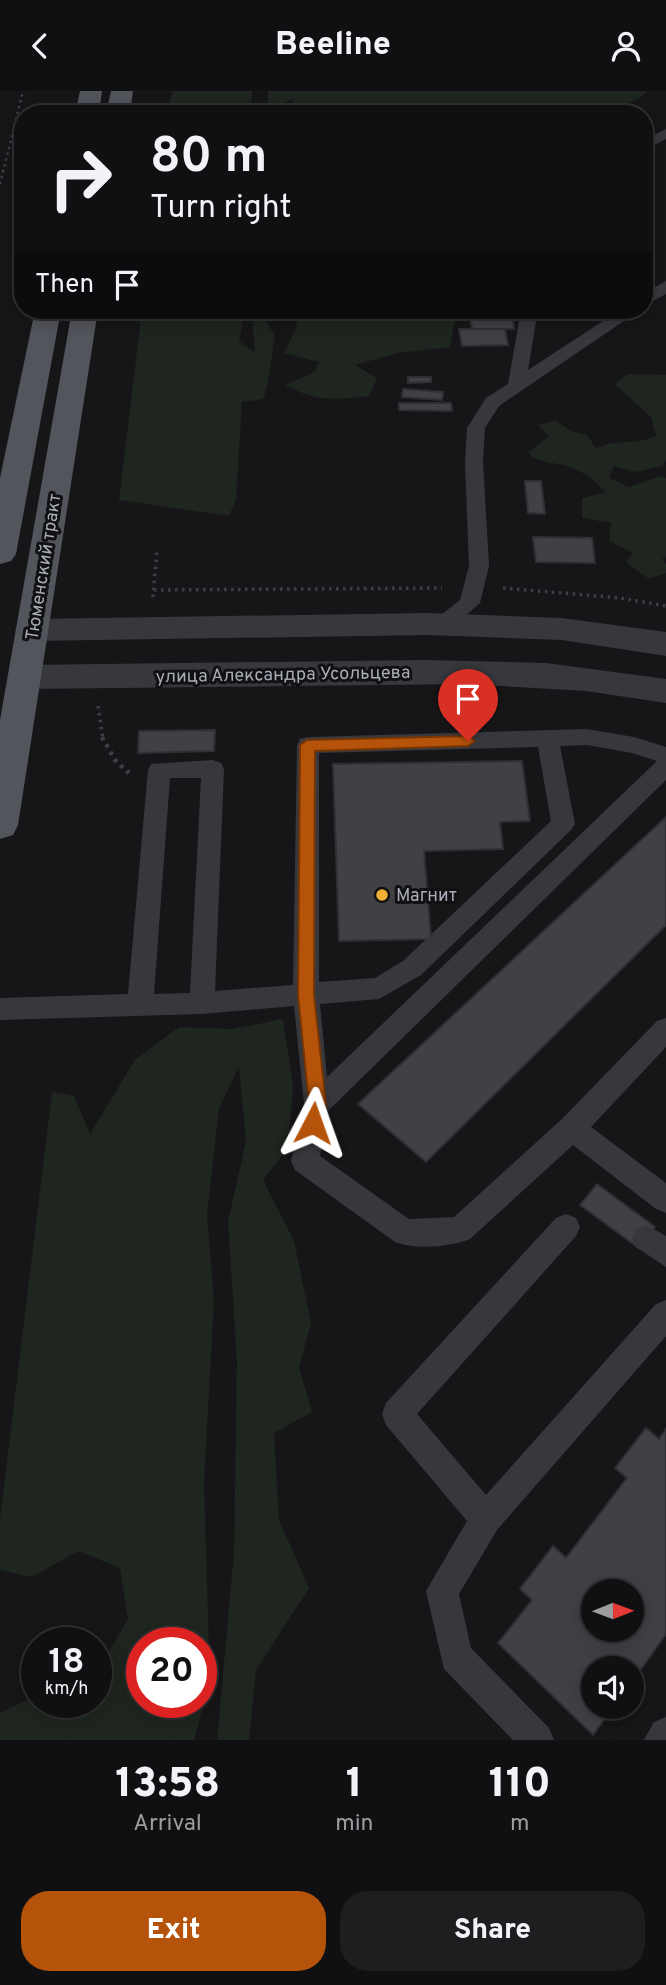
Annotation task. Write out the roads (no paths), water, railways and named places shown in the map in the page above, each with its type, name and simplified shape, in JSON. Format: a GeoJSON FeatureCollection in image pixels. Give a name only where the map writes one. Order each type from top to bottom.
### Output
{"type":"FeatureCollection","features":[{"type":"Feature","properties":{"kind":"main road"},"geometry":{"type":"LineString","coordinates":[[0,554],[46,319]]}},
{"type":"Feature","properties":{"kind":"main road","name":"Тюменский тракт"},"geometry":{"type":"LineString","coordinates":[[0,825],[84,319]]}},
{"type":"Feature","properties":{"kind":"street"},"geometry":{"type":"LineString","coordinates":[[32,629],[428,624],[562,629],[666,644]]}},
{"type":"Feature","properties":{"kind":"street","name":"улица Александра Усольцева"},"geometry":{"type":"LineString","coordinates":[[25,677],[531,673],[619,681],[666,691]]}},
{"type":"Feature","properties":{"kind":"lane"},"geometry":{"type":"LineString","coordinates":[[516,387],[527,319]]}},
{"type":"Feature","properties":{"kind":"lane"},"geometry":{"type":"LineString","coordinates":[[428,624],[448,620],[470,603],[479,566],[474,462],[476,428],[492,403],[618,319]]}},
{"type":"Feature","properties":{"kind":"lane"},"geometry":{"type":"LineString","coordinates":[[666,756],[634,745],[587,737],[307,745],[306,995],[317,1104],[305,1161],[405,1233],[460,1230],[572,1128],[666,1028]]}},
{"type":"Feature","properties":{"kind":"lane"},"geometry":{"type":"LineString","coordinates":[[0,1009],[202,1003],[379,988],[412,968],[564,824],[548,739]]}},
{"type":"Feature","properties":{"kind":"lane"},"geometry":{"type":"LineString","coordinates":[[317,1104],[666,766]]}},
{"type":"Feature","properties":{"kind":"lane"},"geometry":{"type":"LineString","coordinates":[[140,1004],[159,770],[213,769],[202,1003]]}},
{"type":"Feature","properties":{"kind":"lane"},"geometry":{"type":"LineString","coordinates":[[572,1128],[666,1200]]}},
{"type":"Feature","properties":{"kind":"lane"},"geometry":{"type":"LineString","coordinates":[[486,1519],[397,1414],[566,1227]]}},
{"type":"Feature","properties":{"kind":"lane"},"geometry":{"type":"LineString","coordinates":[[537,1740],[456,1657],[442,1591],[486,1519],[666,1314]]}},
{"type":"Feature","properties":{"kind":"lane"},"geometry":{"type":"LineString","coordinates":[[661,1740],[666,1734]]}},
{"type":"Feature","properties":{"kind":"place","name":"Магнит"},"geometry":{"type":"Point","coordinates":[382,895]}}]}
